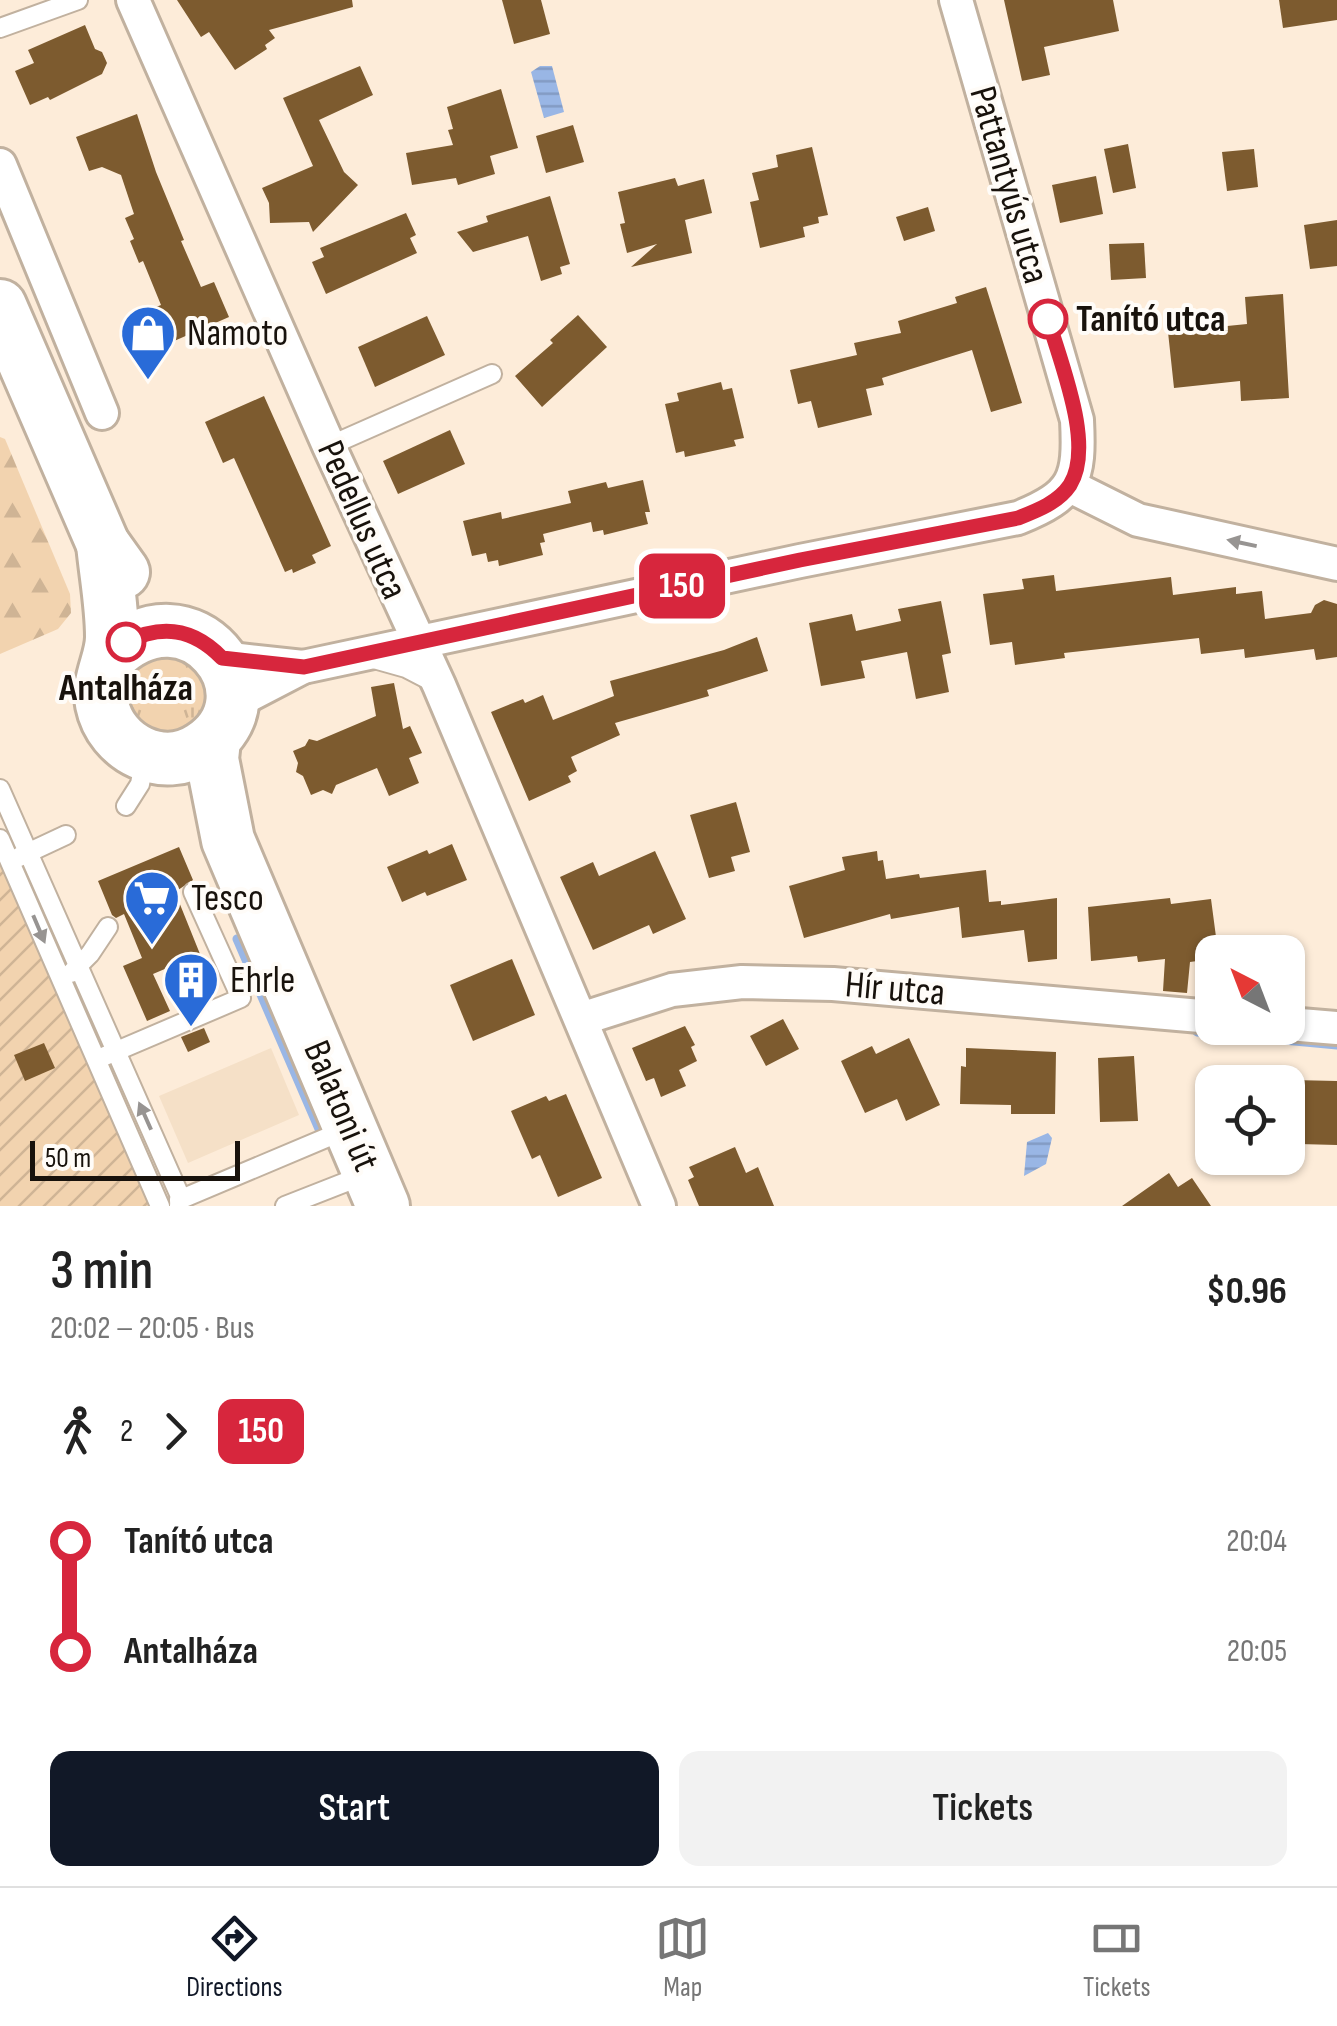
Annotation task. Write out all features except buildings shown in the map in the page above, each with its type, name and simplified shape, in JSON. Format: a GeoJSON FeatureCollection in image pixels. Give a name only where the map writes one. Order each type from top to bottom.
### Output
{"type":"FeatureCollection","features":[{"type":"Feature","properties":{"kind":"main road","name":"Balatoni út"},"geometry":{"type":"LineString","coordinates":[[0,306],[103,544],[167,630]]}},
{"type":"Feature","properties":{"kind":"main road","name":"Balatoni út"},"geometry":{"type":"LineString","coordinates":[[103,544],[112,636],[100,698],[106,722],[121,741],[154,758],[228,840]]}},
{"type":"Feature","properties":{"kind":"main road"},"geometry":{"type":"LineString","coordinates":[[110,657],[145,632],[188,633],[207,642],[222,701],[190,756],[154,758]]}},
{"type":"Feature","properties":{"kind":"main road","name":"Balatoni út"},"geometry":{"type":"LineString","coordinates":[[222,701],[212,759],[228,840],[368,1169]]}},
{"type":"Feature","properties":{"kind":"street","name":"Pedellus utca"},"geometry":{"type":"LineString","coordinates":[[133,0],[439,685],[659,1206]]}},
{"type":"Feature","properties":{"kind":"street","name":"Pattantyús utca"},"geometry":{"type":"LineString","coordinates":[[956,0],[1076,420],[1079,460],[1070,486]]}},
{"type":"Feature","properties":{"kind":"street"},"geometry":{"type":"LineString","coordinates":[[0,165],[102,413]]}},
{"type":"Feature","properties":{"kind":"street"},"geometry":{"type":"LineString","coordinates":[[24,361],[70,339]]}},
{"type":"Feature","properties":{"kind":"street"},"geometry":{"type":"LineString","coordinates":[[222,701],[304,667],[359,654],[1018,518],[1048,506],[1070,486],[1138,520],[1337,564]]}},
{"type":"Feature","properties":{"kind":"street"},"geometry":{"type":"LineString","coordinates":[[222,701],[304,667]]}},
{"type":"Feature","properties":{"kind":"street","name":"Hír utca"},"geometry":{"type":"LineString","coordinates":[[581,1019],[672,990],[742,982],[833,984],[1195,1016]]}},
{"type":"Feature","properties":{"kind":"street"},"geometry":{"type":"LineString","coordinates":[[1305,1025],[1337,1028]]}},
{"type":"Feature","properties":{"kind":"lane"},"geometry":{"type":"LineString","coordinates":[[0,28],[78,0]]}},
{"type":"Feature","properties":{"kind":"lane"},"geometry":{"type":"LineString","coordinates":[[329,446],[492,374]]}},
{"type":"Feature","properties":{"kind":"lane"},"geometry":{"type":"LineString","coordinates":[[359,654],[406,668],[439,685]]}},
{"type":"Feature","properties":{"kind":"lane"},"geometry":{"type":"LineString","coordinates":[[126,806],[154,758]]}},
{"type":"Feature","properties":{"kind":"lane"},"geometry":{"type":"LineString","coordinates":[[0,789],[179,1203],[368,1169]]}},
{"type":"Feature","properties":{"kind":"lane"},"geometry":{"type":"LineString","coordinates":[[10,862],[66,835]]}},
{"type":"Feature","properties":{"kind":"lane"},"geometry":{"type":"LineString","coordinates":[[0,839],[160,1206]]}},
{"type":"Feature","properties":{"kind":"lane"},"geometry":{"type":"LineString","coordinates":[[96,1060],[241,998],[193,892]]}},
{"type":"Feature","properties":{"kind":"lane"},"geometry":{"type":"LineString","coordinates":[[61,981],[79,966],[108,927]]}},
{"type":"Feature","properties":{"kind":"lane"},"geometry":{"type":"LineString","coordinates":[[285,1206],[368,1169]]}},
{"type":"Feature","properties":{"kind":"shaded area"},"geometry":{"type":"Polygon","coordinates":[[[271,1048],[299,1115],[188,1163],[159,1096],[271,1048]]]}},
{"type":"Feature","properties":{"kind":"green space"},"geometry":{"type":"Polygon","coordinates":[[[0,437],[5,439],[70,594],[71,613],[58,629],[0,654],[0,437]]]}},
{"type":"Feature","properties":{"kind":"green space"},"geometry":{"type":"Polygon","coordinates":[[[160,651],[200,668],[209,696],[198,723],[158,738],[125,715],[125,675],[160,651]]]}},
{"type":"Feature","properties":{"kind":"green space"},"geometry":{"type":"Polygon","coordinates":[[[0,839],[160,1206],[0,1206],[0,839]]]}},
{"type":"Feature","properties":{"kind":"water"},"geometry":{"type":"Polygon","coordinates":[[[540,66],[552,66],[564,112],[544,118],[531,72],[540,66]]]}},
{"type":"Feature","properties":{"kind":"water"},"geometry":{"type":"Polygon","coordinates":[[[1048,1133],[1052,1138],[1046,1164],[1024,1176],[1027,1142],[1048,1133]]]}},
{"type":"Feature","properties":{"kind":"waterway"},"geometry":{"type":"LineString","coordinates":[[237,939],[319,1129]]}},
{"type":"Feature","properties":{"kind":"waterway"},"geometry":{"type":"LineString","coordinates":[[1305,1042],[1337,1045]]}},
{"type":"Feature","properties":{"kind":"bus line","name":"150"},"geometry":{"type":"LineString","coordinates":[[126,642],[145,632],[167,630],[188,633],[207,642],[222,658],[304,667],[800,560],[1018,518],[1048,506],[1070,486],[1079,460],[1076,420],[1048,319]]}},
{"type":"Feature","properties":{"kind":"place","name":"Tanító utca"},"geometry":{"type":"Point","coordinates":[1048,319]}},
{"type":"Feature","properties":{"kind":"place","name":"Namoto"},"geometry":{"type":"Point","coordinates":[148,382]}},
{"type":"Feature","properties":{"kind":"place","name":"Antalháza"},"geometry":{"type":"Point","coordinates":[126,642]}},
{"type":"Feature","properties":{"kind":"place","name":"Tesco"},"geometry":{"type":"Point","coordinates":[152,947]}},
{"type":"Feature","properties":{"kind":"place","name":"Ehrle"},"geometry":{"type":"Point","coordinates":[191,1029]}}]}
